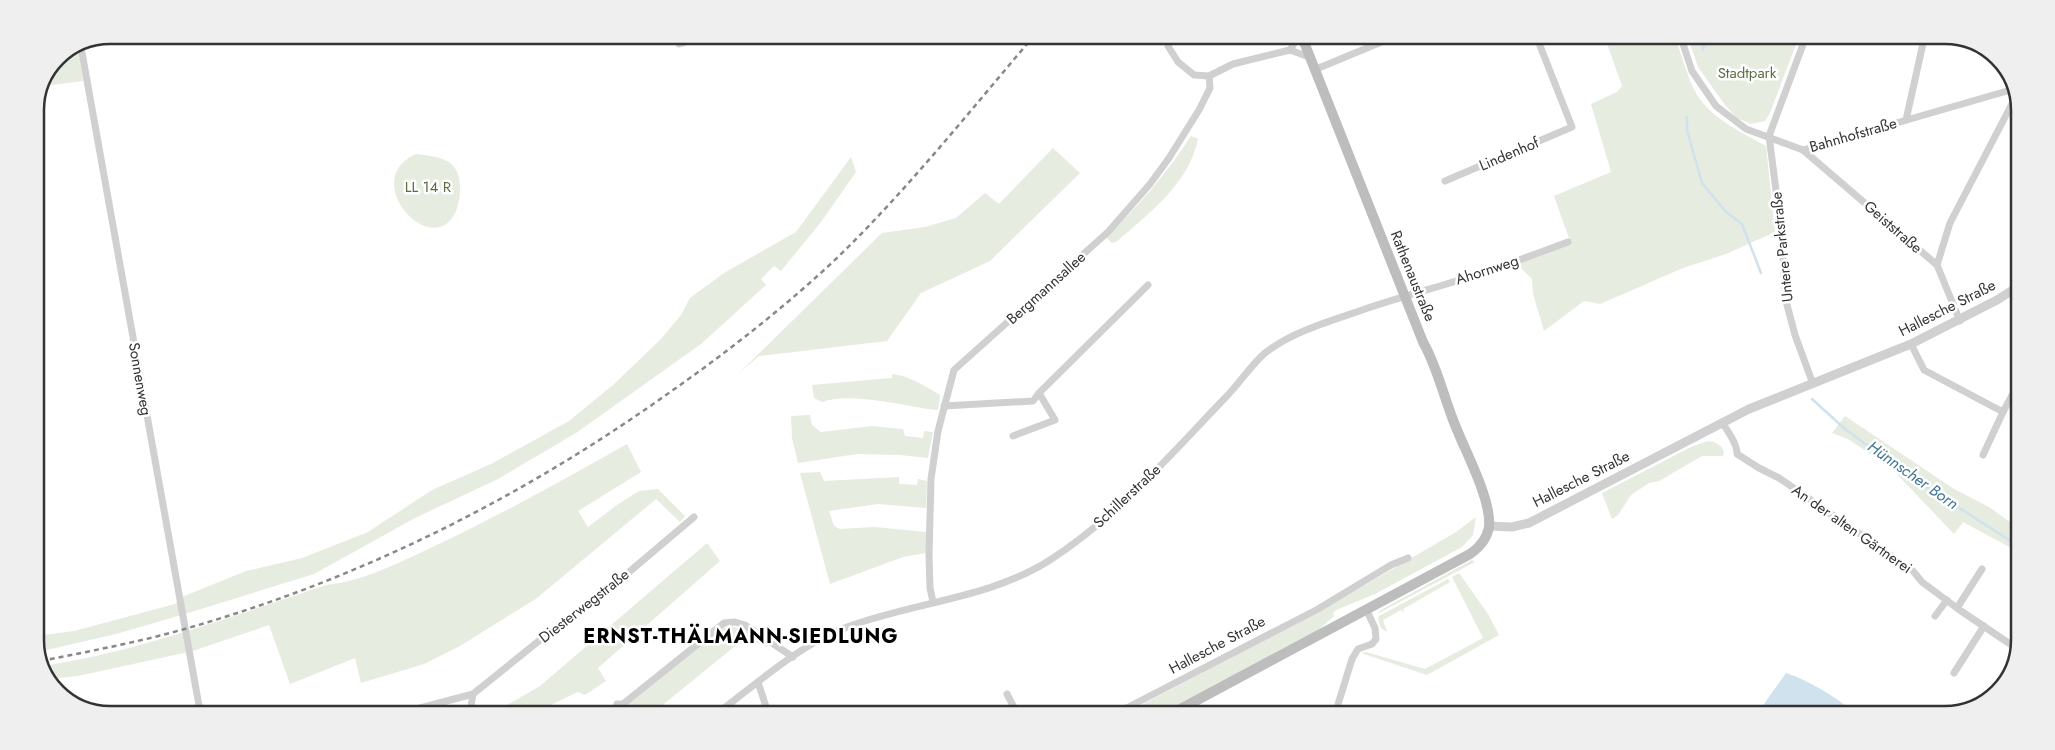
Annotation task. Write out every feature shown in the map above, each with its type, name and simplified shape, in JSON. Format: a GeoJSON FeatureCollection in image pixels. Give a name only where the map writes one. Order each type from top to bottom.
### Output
{"type":"FeatureCollection","features":[{"type":"Feature","properties":{"kind":"main road","name":"Rathenaustraße"},"geometry":{"type":"LineString","coordinates":[[1304,44],[1405,296],[1435,365],[1451,416],[1483,494],[1489,526]]}},
{"type":"Feature","properties":{"kind":"main road"},"geometry":{"type":"LineString","coordinates":[[1186,706],[1474,551],[1485,540],[1489,526]]}},
{"type":"Feature","properties":{"kind":"street"},"geometry":{"type":"LineString","coordinates":[[1168,44],[1178,62],[1194,75],[1209,76],[1233,64],[1290,50],[1309,57]]}},
{"type":"Feature","properties":{"kind":"street"},"geometry":{"type":"LineString","coordinates":[[1290,50],[1294,44]]}},
{"type":"Feature","properties":{"kind":"street"},"geometry":{"type":"LineString","coordinates":[[1314,70],[1377,44]]}},
{"type":"Feature","properties":{"kind":"street","name":"Lindenhof"},"geometry":{"type":"LineString","coordinates":[[1445,181],[1572,127],[1539,44]]}},
{"type":"Feature","properties":{"kind":"street","name":"Bahnhofstraße"},"geometry":{"type":"LineString","coordinates":[[1683,44],[1692,72],[1716,106],[1746,129],[1769,136],[1802,150],[2008,91]]}},
{"type":"Feature","properties":{"kind":"street"},"geometry":{"type":"LineString","coordinates":[[1769,136],[1803,44]]}},
{"type":"Feature","properties":{"kind":"street"},"geometry":{"type":"LineString","coordinates":[[1906,120],[1923,44]]}},
{"type":"Feature","properties":{"kind":"street","name":"Sonnenweg"},"geometry":{"type":"LineString","coordinates":[[82,51],[199,706]]}},
{"type":"Feature","properties":{"kind":"street","name":"Bergmannsallee"},"geometry":{"type":"LineString","coordinates":[[933,602],[930,580],[929,501],[934,457],[944,406],[954,370],[1108,232],[1150,184],[1199,110],[1210,88],[1209,76]]}},
{"type":"Feature","properties":{"kind":"street"},"geometry":{"type":"LineString","coordinates":[[1937,265],[1950,223],[2011,106]]}},
{"type":"Feature","properties":{"kind":"street","name":"Untere Parkstraße"},"geometry":{"type":"LineString","coordinates":[[1769,136],[1781,229],[1786,301],[1813,384]]}},
{"type":"Feature","properties":{"kind":"street","name":"Geiststraße"},"geometry":{"type":"LineString","coordinates":[[1802,150],[1937,265],[1960,320]]}},
{"type":"Feature","properties":{"kind":"street","name":"Ahornweg"},"geometry":{"type":"LineString","coordinates":[[1405,296],[1502,266],[1568,242]]}},
{"type":"Feature","properties":{"kind":"street"},"geometry":{"type":"LineString","coordinates":[[944,406],[1034,401],[1039,393],[1148,285]]}},
{"type":"Feature","properties":{"kind":"street","name":"Hallesche Straße"},"geometry":{"type":"LineString","coordinates":[[1489,526],[1512,527],[1528,523],[1749,409],[1911,344],[1960,320],[2011,291]]}},
{"type":"Feature","properties":{"kind":"street","name":"Schillerstraße"},"geometry":{"type":"LineString","coordinates":[[727,706],[793,657],[815,643],[846,628],[933,602],[955,598],[1015,578],[1049,560],[1112,515],[1232,391],[1264,354],[1286,339],[1320,325],[1405,296]]}},
{"type":"Feature","properties":{"kind":"street"},"geometry":{"type":"LineString","coordinates":[[1911,344],[1924,370],[2003,412]]}},
{"type":"Feature","properties":{"kind":"street"},"geometry":{"type":"LineString","coordinates":[[1013,436],[1054,420],[1039,393]]}},
{"type":"Feature","properties":{"kind":"street"},"geometry":{"type":"LineString","coordinates":[[1983,455],[2011,397]]}},
{"type":"Feature","properties":{"kind":"street","name":"An der alten Gärtnerei"},"geometry":{"type":"LineString","coordinates":[[1722,422],[1733,440],[1738,451],[1737,454],[1779,478],[1884,550],[1913,571],[1922,582],[1959,610],[2011,645]]}},
{"type":"Feature","properties":{"kind":"street","name":"Diesterwegstraße"},"geometry":{"type":"LineString","coordinates":[[428,706],[474,694],[540,640],[609,589],[694,517]]}},
{"type":"Feature","properties":{"kind":"street","name":"Hallesche Straße"},"geometry":{"type":"LineString","coordinates":[[1131,706],[1318,608],[1391,565],[1408,558]]}},
{"type":"Feature","properties":{"kind":"street"},"geometry":{"type":"LineString","coordinates":[[1959,610],[1982,569]]}},
{"type":"Feature","properties":{"kind":"street"},"geometry":{"type":"LineString","coordinates":[[1936,616],[1947,600]]}},
{"type":"Feature","properties":{"kind":"street"},"geometry":{"type":"LineString","coordinates":[[1337,706],[1352,659],[1358,649],[1370,646],[1376,640],[1375,628],[1366,609]]}},
{"type":"Feature","properties":{"kind":"street"},"geometry":{"type":"LineString","coordinates":[[617,704],[623,704],[724,623],[735,622],[745,625],[793,657]]}},
{"type":"Feature","properties":{"kind":"street"},"geometry":{"type":"LineString","coordinates":[[1954,673],[1984,626]]}},
{"type":"Feature","properties":{"kind":"street"},"geometry":{"type":"LineString","coordinates":[[758,682],[766,706]]}},
{"type":"Feature","properties":{"kind":"street"},"geometry":{"type":"LineString","coordinates":[[471,706],[474,694]]}},
{"type":"Feature","properties":{"kind":"street"},"geometry":{"type":"LineString","coordinates":[[1007,694],[1013,706]]}},
{"type":"Feature","properties":{"kind":"green space"},"geometry":{"type":"Polygon","coordinates":[[[1607,44],[1677,44],[1691,83],[1700,99],[1715,115],[1735,129],[1766,146],[1775,232],[1726,254],[1683,268],[1600,304],[1584,301],[1544,331],[1533,294],[1532,279],[1520,267],[1520,262],[1571,244],[1554,196],[1611,172],[1591,104],[1617,92],[1622,86],[1607,44]]]}},
{"type":"Feature","properties":{"kind":"green space","name":"Stadtpark"},"geometry":{"type":"Polygon","coordinates":[[[1690,44],[1796,44],[1770,113],[1765,121],[1751,124],[1737,118],[1725,105],[1698,67],[1690,44]]]}},
{"type":"Feature","properties":{"kind":"green space"},"geometry":{"type":"Polygon","coordinates":[[[79,52],[83,81],[49,85],[63,63],[79,52]]]}},
{"type":"Feature","properties":{"kind":"green space"},"geometry":{"type":"Polygon","coordinates":[[[1191,136],[1198,139],[1186,170],[1177,184],[1154,209],[1116,242],[1112,243],[1106,237],[1152,189],[1191,136]]]}},
{"type":"Feature","properties":{"kind":"green space"},"geometry":{"type":"Polygon","coordinates":[[[1053,148],[1080,173],[990,261],[921,293],[887,341],[759,356],[738,374],[882,233],[925,227],[956,218],[985,193],[999,204],[1053,148]]]}},
{"type":"Feature","properties":{"kind":"green space","name":"LL 14 R"},"geometry":{"type":"Polygon","coordinates":[[[416,154],[441,158],[457,171],[460,189],[459,203],[456,211],[445,225],[432,228],[418,223],[405,212],[397,197],[394,181],[400,166],[416,154]]]}},
{"type":"Feature","properties":{"kind":"green space"},"geometry":{"type":"Polygon","coordinates":[[[851,157],[856,172],[821,222],[781,271],[774,266],[761,279],[766,285],[701,344],[576,433],[496,480],[415,518],[314,574],[116,634],[45,650],[44,635],[74,631],[175,604],[182,597],[246,571],[302,558],[368,532],[432,490],[491,464],[569,421],[613,385],[661,339],[681,315],[690,298],[724,273],[796,232],[851,157]]]}},
{"type":"Feature","properties":{"kind":"green space"},"geometry":{"type":"Polygon","coordinates":[[[892,374],[911,379],[940,395],[938,410],[863,399],[834,399],[822,402],[814,398],[812,385],[892,378],[892,374]]]}},
{"type":"Feature","properties":{"kind":"green space"},"geometry":{"type":"Polygon","coordinates":[[[810,415],[812,425],[821,432],[872,426],[903,429],[905,436],[923,438],[924,431],[933,432],[928,458],[857,454],[798,463],[792,438],[791,416],[810,415]]]}},
{"type":"Feature","properties":{"kind":"green space"},"geometry":{"type":"Polygon","coordinates":[[[1845,416],[1954,489],[1989,507],[2011,523],[2011,548],[1963,522],[1954,534],[1892,469],[1848,439],[1832,433],[1845,416]]]}},
{"type":"Feature","properties":{"kind":"green space"},"geometry":{"type":"Polygon","coordinates":[[[1708,441],[1720,445],[1724,452],[1723,456],[1702,456],[1659,481],[1649,483],[1631,495],[1618,515],[1612,519],[1602,493],[1691,447],[1708,441]]]}},
{"type":"Feature","properties":{"kind":"green space"},"geometry":{"type":"Polygon","coordinates":[[[627,444],[641,472],[578,511],[588,527],[639,491],[658,489],[685,516],[680,522],[656,499],[537,598],[460,646],[424,664],[361,683],[355,658],[290,684],[269,625],[193,651],[78,676],[56,678],[49,665],[151,642],[326,585],[363,577],[448,540],[627,444]]]}},
{"type":"Feature","properties":{"kind":"green space"},"geometry":{"type":"Polygon","coordinates":[[[820,472],[824,481],[899,477],[899,484],[917,485],[918,479],[927,481],[926,508],[878,504],[829,511],[834,526],[840,529],[875,527],[926,532],[926,553],[903,557],[830,584],[800,473],[820,472]]]}},
{"type":"Feature","properties":{"kind":"green space"},"geometry":{"type":"Polygon","coordinates":[[[1476,517],[1473,535],[1462,547],[1375,594],[1336,610],[1333,613],[1334,616],[1316,632],[1177,706],[1139,706],[1324,609],[1456,532],[1476,517]]]}},
{"type":"Feature","properties":{"kind":"green space"},"geometry":{"type":"Polygon","coordinates":[[[707,543],[720,561],[598,668],[606,681],[585,695],[578,692],[549,706],[505,706],[540,686],[707,543]]]}},
{"type":"Feature","properties":{"kind":"green space"},"geometry":{"type":"Polygon","coordinates":[[[1472,560],[1475,562],[1377,614],[1381,610],[1472,560]]]}},
{"type":"Feature","properties":{"kind":"green space"},"geometry":{"type":"Polygon","coordinates":[[[1459,573],[1488,614],[1499,635],[1427,675],[1361,653],[1366,652],[1425,669],[1483,638],[1452,577],[1459,573]]]}},
{"type":"Feature","properties":{"kind":"green space"},"geometry":{"type":"Polygon","coordinates":[[[1448,579],[1450,582],[1403,609],[1404,613],[1401,610],[1383,620],[1387,632],[1381,628],[1379,616],[1448,579]]]}},
{"type":"Feature","properties":{"kind":"green space"},"geometry":{"type":"Polygon","coordinates":[[[729,626],[747,630],[769,644],[767,647],[758,643],[747,642],[734,647],[661,706],[624,706],[718,631],[729,626]]]}},
{"type":"Feature","properties":{"kind":"water"},"geometry":{"type":"Polygon","coordinates":[[[1786,673],[1804,680],[1846,706],[1762,706],[1786,673]]]}},
{"type":"Feature","properties":{"kind":"waterway","name":"Hünnscher Born"},"geometry":{"type":"LineString","coordinates":[[1703,50],[1704,44]]}},
{"type":"Feature","properties":{"kind":"waterway","name":"Hünnscher Born"},"geometry":{"type":"LineString","coordinates":[[1687,117],[1687,130],[1702,183],[1726,212],[1742,224],[1761,273]]}},
{"type":"Feature","properties":{"kind":"waterway","name":"Hünnscher Born"},"geometry":{"type":"LineString","coordinates":[[1812,399],[1845,429],[1905,473],[2011,541]]}},
{"type":"Feature","properties":{"kind":"railway"},"geometry":{"type":"LineString","coordinates":[[47,660],[170,633],[253,608],[317,585],[379,559],[501,499],[617,429],[694,375],[757,327],[818,276],[889,205],[1027,44]]}},
{"type":"Feature","properties":{"kind":"district","name":"ERNST-THÄLMANN-SIEDLUNG"},"geometry":{"type":"Point","coordinates":[741,636]}}]}
